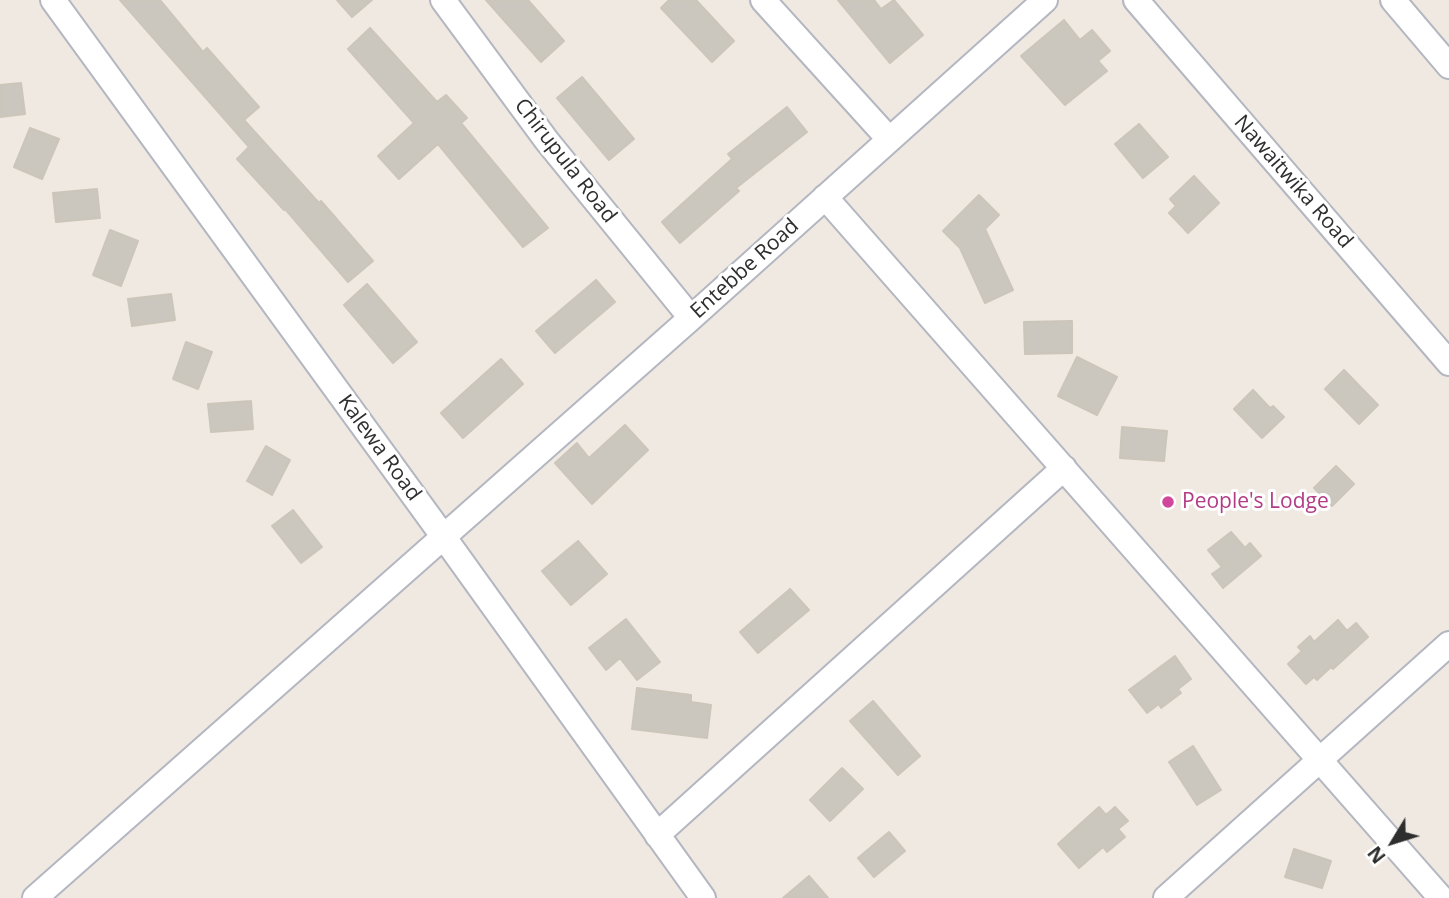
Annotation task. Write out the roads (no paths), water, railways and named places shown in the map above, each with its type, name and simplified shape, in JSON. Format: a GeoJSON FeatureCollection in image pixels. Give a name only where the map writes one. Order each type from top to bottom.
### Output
{"type":"FeatureCollection","features":[{"type":"Feature","properties":{"kind":"street","name":"Kalewa Road"},"geometry":{"type":"LineString","coordinates":[[53,0],[703,898]]}},
{"type":"Feature","properties":{"kind":"street","name":"Chirupula Road"},"geometry":{"type":"LineString","coordinates":[[443,0],[547,141],[691,318]]}},
{"type":"Feature","properties":{"kind":"street"},"geometry":{"type":"LineString","coordinates":[[763,0],[889,139]]}},
{"type":"Feature","properties":{"kind":"street","name":"Entebbe Road"},"geometry":{"type":"LineString","coordinates":[[35,898],[691,318],[1045,0]]}},
{"type":"Feature","properties":{"kind":"street","name":"Nawaitwika Road"},"geometry":{"type":"LineString","coordinates":[[1136,0],[1449,363]]}},
{"type":"Feature","properties":{"kind":"street"},"geometry":{"type":"LineString","coordinates":[[1393,0],[1449,66]]}},
{"type":"Feature","properties":{"kind":"street"},"geometry":{"type":"LineString","coordinates":[[825,197],[1441,898]]}},
{"type":"Feature","properties":{"kind":"street"},"geometry":{"type":"LineString","coordinates":[[657,835],[1064,468]]}},
{"type":"Feature","properties":{"kind":"street"},"geometry":{"type":"LineString","coordinates":[[1166,898],[1449,644]]}},
{"type":"Feature","properties":{"kind":"place","name":"People's Lodge"},"geometry":{"type":"Point","coordinates":[1168,502]}}]}
